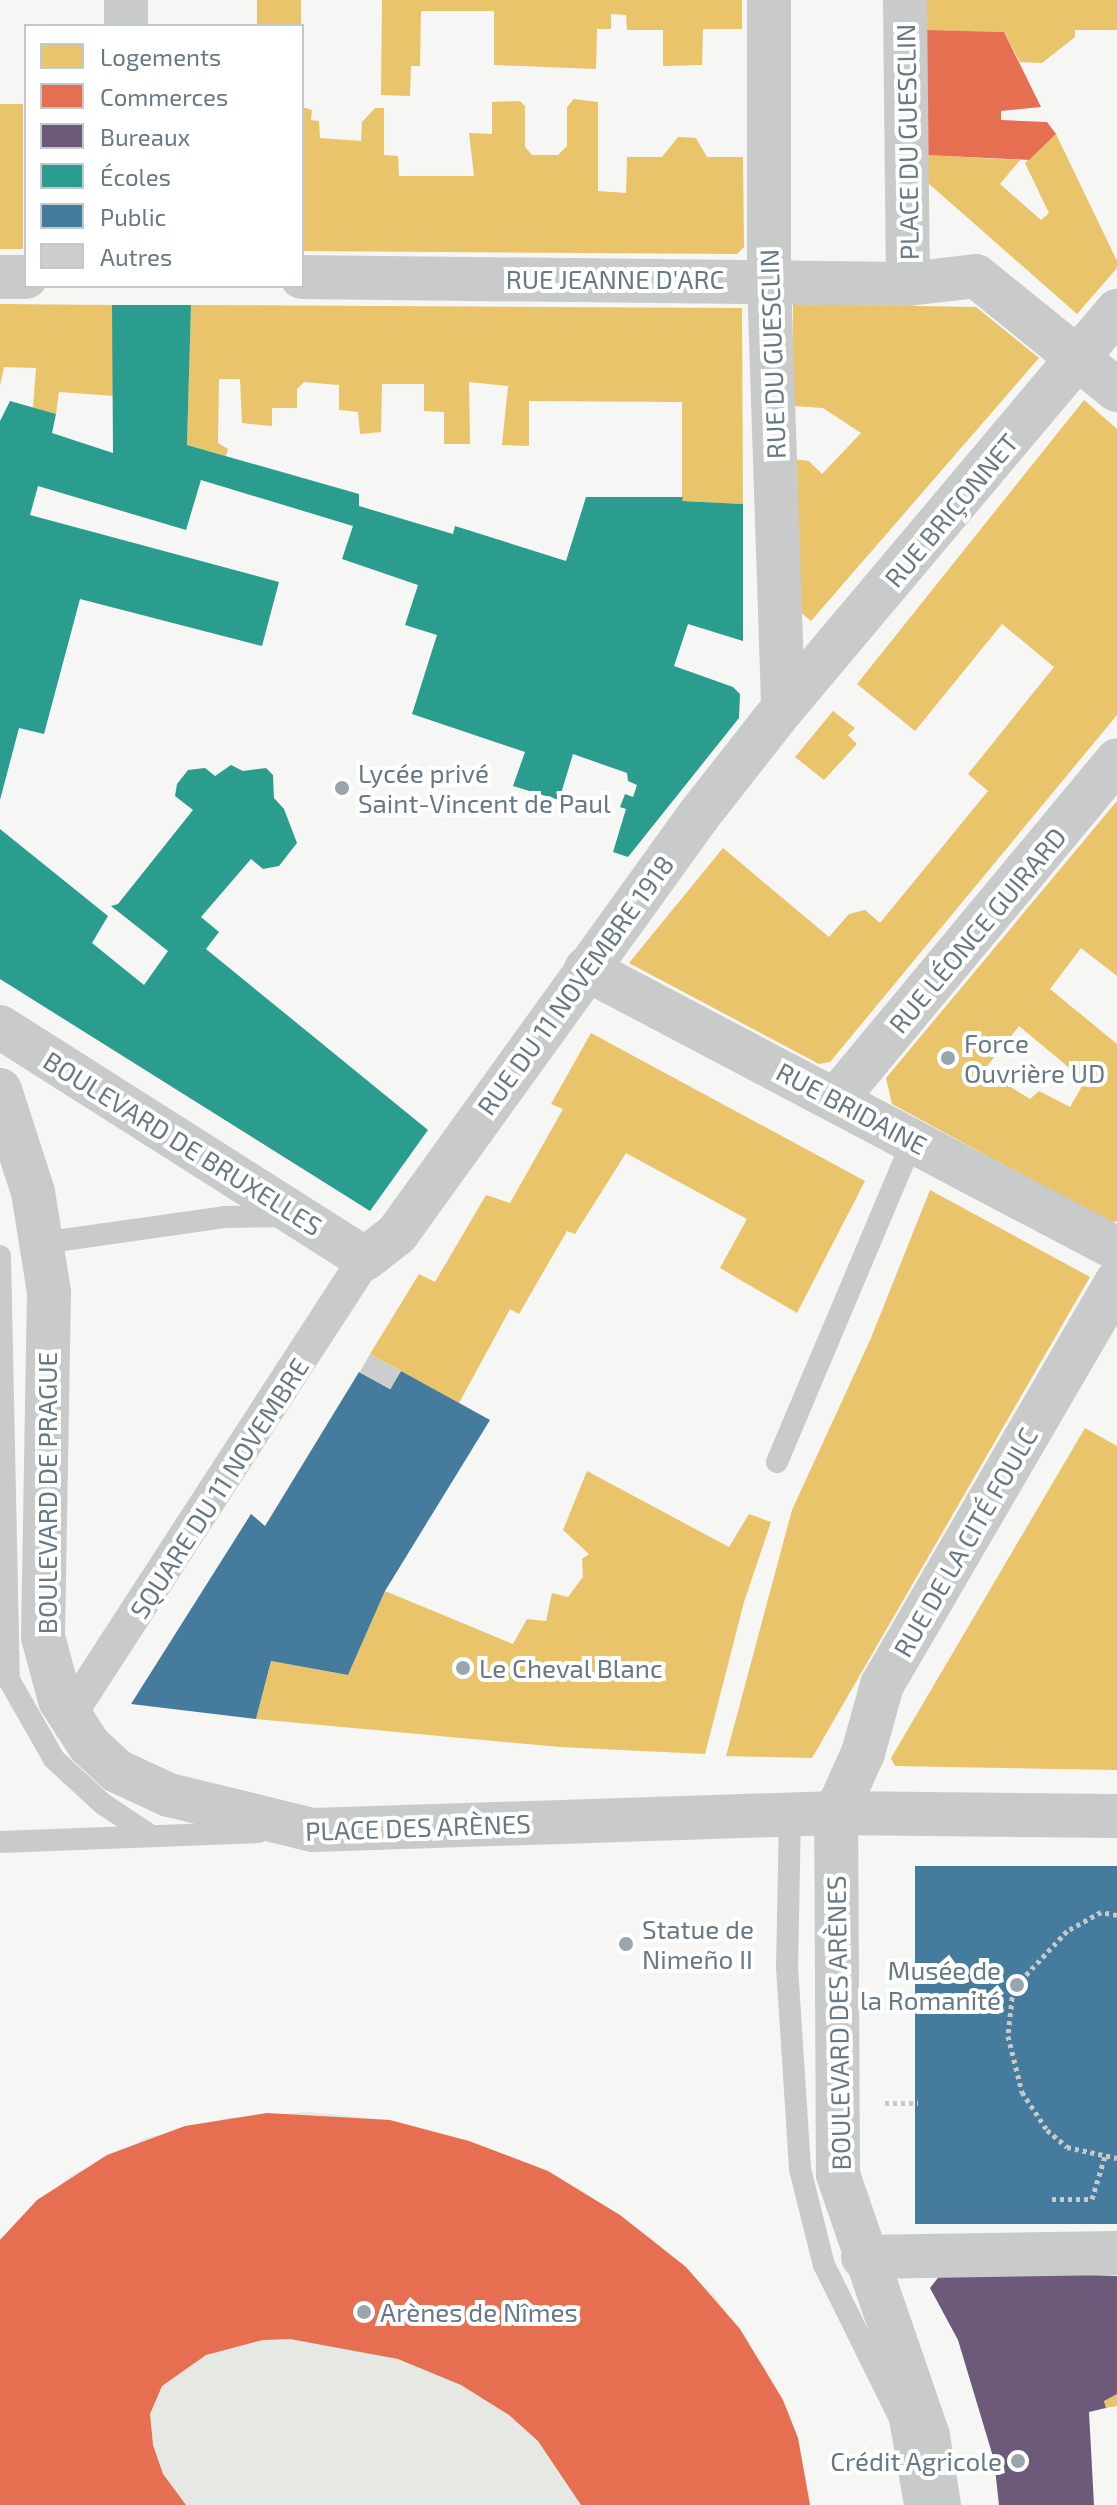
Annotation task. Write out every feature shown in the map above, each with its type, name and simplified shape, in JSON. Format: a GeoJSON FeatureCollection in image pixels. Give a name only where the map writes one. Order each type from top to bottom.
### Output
{"type":"FeatureCollection","features":[{"type":"Feature","properties":{"kind":"street"},"geometry":{"type":"LineString","coordinates":[[126,0],[126,24]]}},
{"type":"Feature","properties":{"kind":"street","name":"RUE DU GUESCLIN"},"geometry":{"type":"LineString","coordinates":[[769,0],[769,280],[783,708]]}},
{"type":"Feature","properties":{"kind":"street","name":"PLACE DU GUESCLIN"},"geometry":{"type":"LineString","coordinates":[[905,0],[908,284]]}},
{"type":"Feature","properties":{"kind":"street","name":"RUE JEANNE D'ARC"},"geometry":{"type":"LineString","coordinates":[[304,277],[908,284],[976,276],[1080,358]]}},
{"type":"Feature","properties":{"kind":"street"},"geometry":{"type":"LineString","coordinates":[[0,277],[24,277]]}},
{"type":"Feature","properties":{"kind":"street","name":"RUE BRIÇONNET"},"geometry":{"type":"LineString","coordinates":[[783,708],[1117,311]]}},
{"type":"Feature","properties":{"kind":"street"},"geometry":{"type":"LineString","coordinates":[[1080,358],[1117,390]]}},
{"type":"Feature","properties":{"kind":"street","name":"RUE DU 11 NOVEMBRE 1918"},"geometry":{"type":"LineString","coordinates":[[365,1259],[397,1234],[586,969],[783,708]]}},
{"type":"Feature","properties":{"kind":"street","name":"RUE LÉONCE GUIRARD"},"geometry":{"type":"LineString","coordinates":[[836,1099],[1117,761]]}},
{"type":"Feature","properties":{"kind":"street","name":"RUE BRIDAINE"},"geometry":{"type":"LineString","coordinates":[[586,969],[1117,1249]]}},
{"type":"Feature","properties":{"kind":"street","name":"BOULEVARD DE BRUXELLES"},"geometry":{"type":"LineString","coordinates":[[0,1027],[365,1259]]}},
{"type":"Feature","properties":{"kind":"street","name":"BOULEVARD DE PRAGUE"},"geometry":{"type":"LineString","coordinates":[[0,1090],[33,1192],[49,1292],[43,1637],[60,1700],[89,1745],[130,1777],[169,1795],[313,1830]]}},
{"type":"Feature","properties":{"kind":"street","name":"SQUARE DU 11 NOVEMBRE"},"geometry":{"type":"LineString","coordinates":[[70,1714],[365,1259]]}},
{"type":"Feature","properties":{"kind":"street","name":"RUE DE LA CITÉ FOULC"},"geometry":{"type":"LineString","coordinates":[[836,1813],[863,1753],[882,1685],[1117,1281]]}},
{"type":"Feature","properties":{"kind":"street","name":"PLACE DES ARÈNES"},"geometry":{"type":"LineString","coordinates":[[313,1830],[836,1813],[1117,1816]]}},
{"type":"Feature","properties":{"kind":"street","name":"BOULEVARD DES ARÈNES"},"geometry":{"type":"LineString","coordinates":[[836,1813],[838,2174],[863,2257],[928,2436],[939,2505]]}},
{"type":"Feature","properties":{"kind":"street"},"geometry":{"type":"LineString","coordinates":[[863,2257],[1117,2253]]}},
{"type":"Feature","properties":{"kind":"lane"},"geometry":{"type":"LineString","coordinates":[[777,1462],[913,1140]]}},
{"type":"Feature","properties":{"kind":"lane"},"geometry":{"type":"LineString","coordinates":[[56,1241],[224,1217],[299,1216]]}},
{"type":"Feature","properties":{"kind":"lane"},"geometry":{"type":"LineString","coordinates":[[0,1256],[9,1680],[23,1712],[67,1772],[150,1835]]}},
{"type":"Feature","properties":{"kind":"lane"},"geometry":{"type":"LineString","coordinates":[[0,1703],[9,1680]]}},
{"type":"Feature","properties":{"kind":"lane"},"geometry":{"type":"LineString","coordinates":[[790,1814],[787,1967],[800,2169],[824,2265],[900,2419],[915,2505]]}},
{"type":"Feature","properties":{"kind":"lane","name":"PLACE DES ARÈNES"},"geometry":{"type":"LineString","coordinates":[[0,1842],[313,1830]]}},
{"type":"Feature","properties":{"kind":"path"},"geometry":{"type":"LineString","coordinates":[[1117,1915],[1101,1912],[1067,1931],[1013,1989],[1008,2036],[1022,2092],[1047,2130],[1067,2147],[1117,2158]]}},
{"type":"Feature","properties":{"kind":"path"},"geometry":{"type":"LineString","coordinates":[[885,2103],[918,2103]]}},
{"type":"Feature","properties":{"kind":"path"},"geometry":{"type":"LineString","coordinates":[[1052,2199],[1092,2199],[1105,2156]]}},
{"type":"Feature","properties":{"kind":"shaded area","name":"Arènes de Nîmes"},"geometry":{"type":"Polygon","coordinates":[[[309,2112],[390,2120],[510,2156],[548,2171],[653,2240],[714,2295],[765,2368],[798,2438],[810,2505],[0,2505],[0,2239],[70,2176],[146,2138],[228,2118],[309,2112]]]}},
{"type":"Feature","properties":{"kind":"building: Logements"},"geometry":{"type":"Polygon","coordinates":[[[257,0],[301,0],[301,24],[257,24],[257,0]]]}},
{"type":"Feature","properties":{"kind":"building: Logements"},"geometry":{"type":"Polygon","coordinates":[[[382,0],[742,0],[742,29],[703,29],[702,65],[663,66],[663,30],[627,30],[626,15],[611,14],[611,29],[597,29],[596,69],[494,65],[494,11],[421,11],[420,66],[411,66],[410,96],[381,95],[382,0]]]}},
{"type":"Feature","properties":{"kind":"building: Logements"},"geometry":{"type":"Polygon","coordinates":[[[927,0],[1117,0],[1117,30],[1075,30],[1075,37],[1042,63],[1020,62],[1004,32],[927,30],[927,0]]]}},
{"type":"Feature","properties":{"kind":"building: Logements"},"geometry":{"type":"Polygon","coordinates":[[[574,99],[598,102],[598,191],[626,193],[627,157],[662,157],[678,137],[696,138],[707,157],[743,157],[744,247],[737,254],[304,251],[304,108],[312,110],[311,120],[319,121],[320,138],[361,141],[362,122],[375,108],[384,108],[384,155],[398,156],[399,176],[474,176],[469,133],[492,134],[492,102],[520,101],[525,106],[525,147],[532,155],[558,155],[567,146],[567,107],[574,99]]]}},
{"type":"Feature","properties":{"kind":"building: Logements"},"geometry":{"type":"Polygon","coordinates":[[[0,104],[23,104],[23,249],[0,249],[0,104]]]}},
{"type":"Feature","properties":{"kind":"building: Logements"},"geometry":{"type":"Polygon","coordinates":[[[1056,134],[1117,261],[1117,268],[1077,314],[928,183],[927,155],[1020,160],[1000,184],[1041,220],[1049,213],[1025,163],[1056,134]]]}},
{"type":"Feature","properties":{"kind":"building: Logements"},"geometry":{"type":"Polygon","coordinates":[[[0,304],[112,305],[115,396],[59,392],[56,414],[33,408],[36,368],[4,367],[0,386],[0,304]]]}},
{"type":"Feature","properties":{"kind":"building: Logements"},"geometry":{"type":"Polygon","coordinates":[[[793,304],[976,307],[1039,358],[811,621],[792,605],[792,459],[809,461],[822,474],[861,433],[823,408],[793,406],[793,304]]]}},
{"type":"Feature","properties":{"kind":"building: Logements"},"geometry":{"type":"Polygon","coordinates":[[[191,305],[742,308],[743,504],[682,501],[682,402],[529,401],[529,446],[502,445],[508,386],[469,382],[470,444],[444,444],[444,412],[424,411],[424,384],[382,384],[381,432],[360,434],[358,412],[339,410],[339,385],[304,382],[297,389],[297,408],[272,408],[272,426],[242,423],[240,379],[219,379],[218,443],[228,449],[226,456],[187,445],[191,305]]]}},
{"type":"Feature","properties":{"kind":"building: Logements"},"geometry":{"type":"Polygon","coordinates":[[[1084,400],[1117,429],[1117,715],[830,1062],[819,1064],[629,963],[723,848],[829,937],[849,914],[865,910],[880,923],[988,791],[968,774],[1054,667],[1002,624],[915,731],[857,684],[1084,400]]]}},
{"type":"Feature","properties":{"kind":"building: Logements"},"geometry":{"type":"Polygon","coordinates":[[[833,711],[855,728],[848,735],[857,744],[824,780],[795,757],[833,711]]]}},
{"type":"Feature","properties":{"kind":"building: Logements"},"geometry":{"type":"Polygon","coordinates":[[[1117,801],[1117,976],[1081,948],[1050,989],[1117,1044],[1117,1221],[1111,1223],[892,1104],[886,1078],[1117,801]],[[1019,1026],[984,1070],[1030,1099],[1039,1091],[1070,1107],[1085,1081],[1019,1026]]]}},
{"type":"Feature","properties":{"kind":"building: Logements"},"geometry":{"type":"Polygon","coordinates":[[[591,1033],[865,1181],[797,1313],[720,1268],[747,1219],[626,1153],[575,1234],[567,1231],[519,1314],[510,1309],[459,1403],[370,1354],[419,1274],[435,1282],[486,1195],[510,1203],[563,1109],[551,1104],[591,1033]]]}},
{"type":"Feature","properties":{"kind":"building: Logements"},"geometry":{"type":"Polygon","coordinates":[[[930,1190],[1090,1277],[812,1758],[726,1756],[792,1510],[871,1338],[930,1190]]]}},
{"type":"Feature","properties":{"kind":"building: Logements"},"geometry":{"type":"Polygon","coordinates":[[[1085,1428],[1117,1446],[1117,1770],[895,1766],[891,1758],[1085,1428]]]}},
{"type":"Feature","properties":{"kind":"building: Logements"},"geometry":{"type":"Polygon","coordinates":[[[587,1471],[729,1547],[749,1514],[771,1522],[744,1602],[705,1754],[560,1747],[256,1719],[271,1661],[348,1675],[385,1591],[513,1644],[527,1619],[546,1621],[552,1593],[568,1597],[583,1577],[582,1559],[589,1554],[563,1530],[587,1471]]]}},
{"type":"Feature","properties":{"kind":"building: Logements"},"geometry":{"type":"Polygon","coordinates":[[[1117,2394],[1117,2406],[1106,2408],[1104,2401],[1117,2394]]]}},
{"type":"Feature","properties":{"kind":"building: Commerces"},"geometry":{"type":"Polygon","coordinates":[[[927,30],[1004,32],[1041,107],[1001,111],[1001,120],[1047,122],[1056,134],[1029,160],[927,155],[927,30]]]}},
{"type":"Feature","properties":{"kind":"building: Commerces","name":"Arènes de Nîmes"},"geometry":{"type":"Polygon","coordinates":[[[267,2113],[390,2120],[469,2141],[548,2171],[620,2215],[686,2267],[740,2329],[783,2400],[798,2438],[810,2505],[581,2505],[538,2441],[509,2415],[461,2385],[398,2359],[290,2339],[263,2340],[206,2355],[162,2386],[150,2414],[153,2445],[163,2474],[186,2505],[0,2505],[0,2240],[37,2200],[107,2155],[185,2126],[267,2113]]]}},
{"type":"Feature","properties":{"kind":"building: Bureaux"},"geometry":{"type":"Polygon","coordinates":[[[944,2270],[1117,2276],[1117,2394],[1104,2401],[1106,2408],[1089,2412],[1094,2505],[999,2505],[994,2460],[958,2340],[930,2288],[944,2270]]]}},
{"type":"Feature","properties":{"kind":"building: Écoles"},"geometry":{"type":"Polygon","coordinates":[[[112,305],[191,305],[187,445],[359,494],[359,506],[453,534],[455,526],[566,561],[586,497],[683,497],[682,501],[743,504],[743,641],[688,624],[674,666],[733,687],[740,694],[739,718],[628,857],[613,852],[626,809],[620,807],[625,794],[633,797],[637,785],[628,781],[627,773],[573,754],[559,800],[513,786],[525,752],[412,714],[437,635],[405,625],[418,585],[342,559],[353,526],[201,480],[186,530],[38,486],[30,515],[279,582],[262,646],[80,599],[44,734],[19,728],[0,800],[0,421],[10,401],[56,414],[52,433],[113,453],[112,305]]]}},
{"type":"Feature","properties":{"kind":"building: Écoles"},"geometry":{"type":"Polygon","coordinates":[[[231,765],[243,771],[266,768],[273,775],[274,798],[284,809],[297,843],[279,866],[263,869],[251,859],[201,917],[219,932],[206,949],[428,1130],[370,1211],[0,979],[0,829],[108,916],[92,943],[144,985],[168,951],[111,906],[118,904],[193,810],[175,796],[177,784],[188,770],[205,768],[215,776],[231,765]]]}},
{"type":"Feature","properties":{"kind":"building: Public"},"geometry":{"type":"Polygon","coordinates":[[[401,1371],[490,1420],[385,1591],[348,1675],[271,1661],[256,1719],[131,1704],[251,1514],[265,1526],[359,1372],[390,1389],[401,1371]]]}},
{"type":"Feature","properties":{"kind":"building: Public","name":"Musée de la Romanité"},"geometry":{"type":"Polygon","coordinates":[[[915,1866],[1117,1866],[1117,2224],[915,2224],[915,1866]]]}},
{"type":"Feature","properties":{"kind":"building: Autres"},"geometry":{"type":"Polygon","coordinates":[[[370,1354],[401,1371],[390,1389],[360,1372],[370,1354]]]}},
{"type":"Feature","properties":{"kind":"place","name":"Lycée privé Saint-Vincent de Paul"},"geometry":{"type":"Point","coordinates":[342,788]}},
{"type":"Feature","properties":{"kind":"place","name":"Force Ouvrière UD"},"geometry":{"type":"Point","coordinates":[948,1058]}},
{"type":"Feature","properties":{"kind":"place","name":"Le Cheval Blanc"},"geometry":{"type":"Point","coordinates":[463,1668]}},
{"type":"Feature","properties":{"kind":"place","name":"Statue de Nimeño II"},"geometry":{"type":"Point","coordinates":[626,1944]}},
{"type":"Feature","properties":{"kind":"place","name":"Musée de la Romanité"},"geometry":{"type":"Point","coordinates":[1017,1985]}},
{"type":"Feature","properties":{"kind":"place","name":"Arènes de Nîmes"},"geometry":{"type":"Point","coordinates":[364,2312]}},
{"type":"Feature","properties":{"kind":"place","name":"Crédit Agricole"},"geometry":{"type":"Point","coordinates":[1018,2461]}}]}
